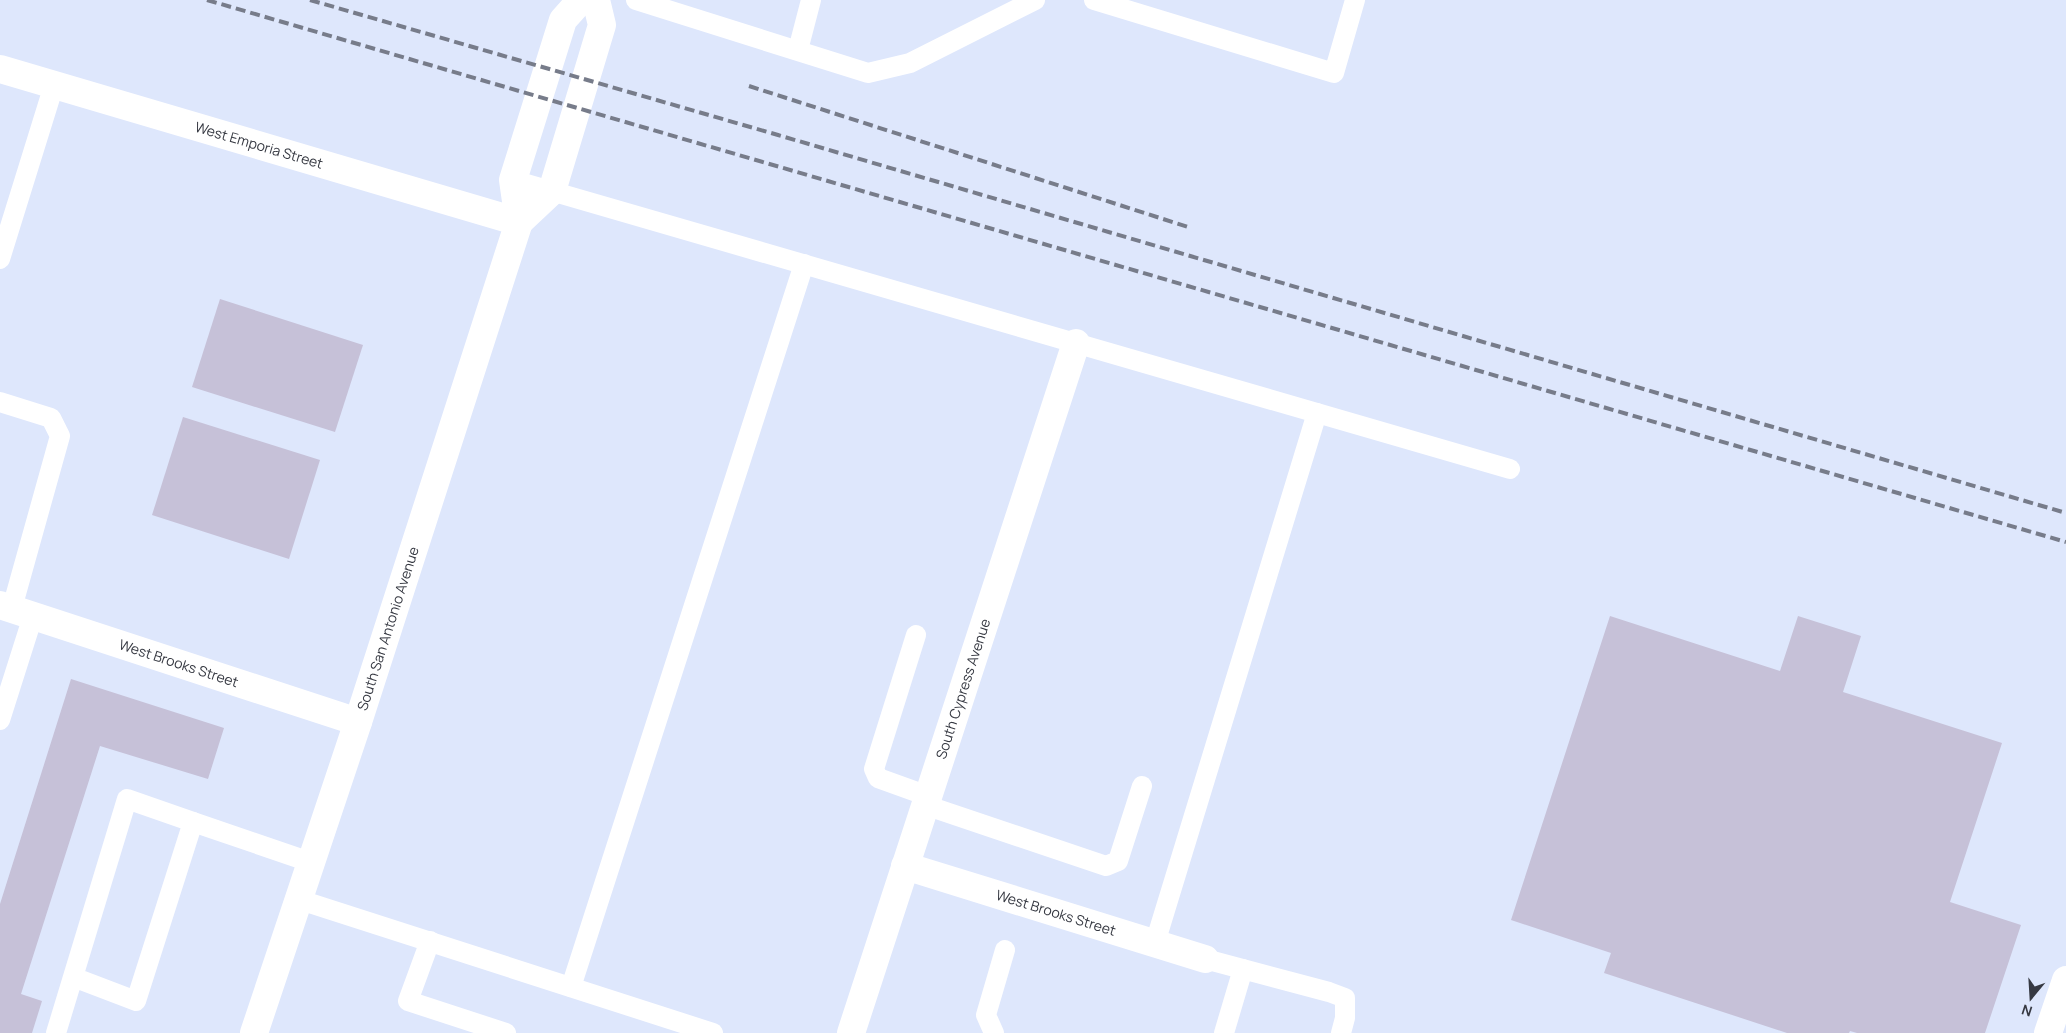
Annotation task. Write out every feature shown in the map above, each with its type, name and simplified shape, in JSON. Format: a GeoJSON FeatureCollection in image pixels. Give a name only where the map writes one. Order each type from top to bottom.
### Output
{"type":"FeatureCollection","features":[{"type":"Feature","properties":{"kind":"street","name":"South San Antonio Avenue"},"geometry":{"type":"LineString","coordinates":[[254,1033],[297,899],[358,722],[519,222],[513,180],[564,20],[581,0]]}},
{"type":"Feature","properties":{"kind":"street"},"geometry":{"type":"LineString","coordinates":[[552,191],[602,25],[596,0]]}},
{"type":"Feature","properties":{"kind":"street","name":"West Emporia Street"},"geometry":{"type":"LineString","coordinates":[[0,69],[519,222]]}},
{"type":"Feature","properties":{"kind":"street","name":"South San Antonio Avenue"},"geometry":{"type":"LineString","coordinates":[[519,222],[552,191]]}},
{"type":"Feature","properties":{"kind":"street","name":"South Cypress Avenue"},"geometry":{"type":"LineString","coordinates":[[851,1033],[1076,343]]}},
{"type":"Feature","properties":{"kind":"street","name":"West Brooks Street"},"geometry":{"type":"LineString","coordinates":[[15,610],[358,722]]}},
{"type":"Feature","properties":{"kind":"street","name":"West Brooks Street"},"geometry":{"type":"LineString","coordinates":[[905,866],[1205,959]]}},
{"type":"Feature","properties":{"kind":"street"},"geometry":{"type":"LineString","coordinates":[[2048,1033],[2066,980]]}},
{"type":"Feature","properties":{"kind":"lane"},"geometry":{"type":"LineString","coordinates":[[636,0],[868,73],[910,63],[1035,0]]}},
{"type":"Feature","properties":{"kind":"lane"},"geometry":{"type":"LineString","coordinates":[[798,50],[811,0]]}},
{"type":"Feature","properties":{"kind":"lane"},"geometry":{"type":"LineString","coordinates":[[1094,0],[1334,73],[1355,0]]}},
{"type":"Feature","properties":{"kind":"lane"},"geometry":{"type":"LineString","coordinates":[[0,259],[54,85]]}},
{"type":"Feature","properties":{"kind":"lane"},"geometry":{"type":"LineString","coordinates":[[513,180],[1510,469]]}},
{"type":"Feature","properties":{"kind":"lane"},"geometry":{"type":"LineString","coordinates":[[571,987],[804,264]]}},
{"type":"Feature","properties":{"kind":"lane"},"geometry":{"type":"LineString","coordinates":[[0,402],[51,418],[60,436],[15,610],[0,720]]}},
{"type":"Feature","properties":{"kind":"lane"},"geometry":{"type":"LineString","coordinates":[[1155,943],[1318,413]]}},
{"type":"Feature","properties":{"kind":"lane"},"geometry":{"type":"LineString","coordinates":[[916,635],[874,769],[878,778],[927,800],[1106,866],[1118,861],[1142,786]]}},
{"type":"Feature","properties":{"kind":"lane"},"geometry":{"type":"LineString","coordinates":[[56,1033],[127,799],[310,862]]}},
{"type":"Feature","properties":{"kind":"lane"},"geometry":{"type":"LineString","coordinates":[[73,978],[136,1001],[193,822]]}},
{"type":"Feature","properties":{"kind":"lane"},"geometry":{"type":"LineString","coordinates":[[297,899],[713,1033]]}},
{"type":"Feature","properties":{"kind":"lane"},"geometry":{"type":"LineString","coordinates":[[430,941],[408,1002],[506,1033]]}},
{"type":"Feature","properties":{"kind":"lane"},"geometry":{"type":"LineString","coordinates":[[994,1033],[986,1015],[1005,950]]}},
{"type":"Feature","properties":{"kind":"lane"},"geometry":{"type":"LineString","coordinates":[[1205,959],[1345,998],[1345,1018],[1341,1033]]}},
{"type":"Feature","properties":{"kind":"lane"},"geometry":{"type":"LineString","coordinates":[[1224,1033],[1243,969]]}},
{"type":"Feature","properties":{"kind":"building"},"geometry":{"type":"Polygon","coordinates":[[[220,299],[363,345],[335,432],[192,387],[220,299]]]}},
{"type":"Feature","properties":{"kind":"building"},"geometry":{"type":"Polygon","coordinates":[[[183,417],[320,460],[289,559],[152,515],[183,417]]]}},
{"type":"Feature","properties":{"kind":"building"},"geometry":{"type":"Polygon","coordinates":[[[1610,616],[1780,671],[1798,616],[1861,636],[1843,692],[2002,743],[1950,902],[2021,925],[1985,1033],[1857,1033],[1850,1031],[1849,1033],[1787,1033],[1604,973],[1611,953],[1511,920],[1610,616]]]}},
{"type":"Feature","properties":{"kind":"building"},"geometry":{"type":"Polygon","coordinates":[[[71,679],[224,728],[208,779],[100,746],[21,994],[42,1001],[32,1033],[0,1033],[0,904],[71,679]]]}},
{"type":"Feature","properties":{"kind":"railway"},"geometry":{"type":"LineString","coordinates":[[207,0],[2066,542]]}},
{"type":"Feature","properties":{"kind":"railway"},"geometry":{"type":"LineString","coordinates":[[310,0],[778,135],[2066,513]]}},
{"type":"Feature","properties":{"kind":"railway"},"geometry":{"type":"LineString","coordinates":[[749,86],[1188,227]]}}]}
